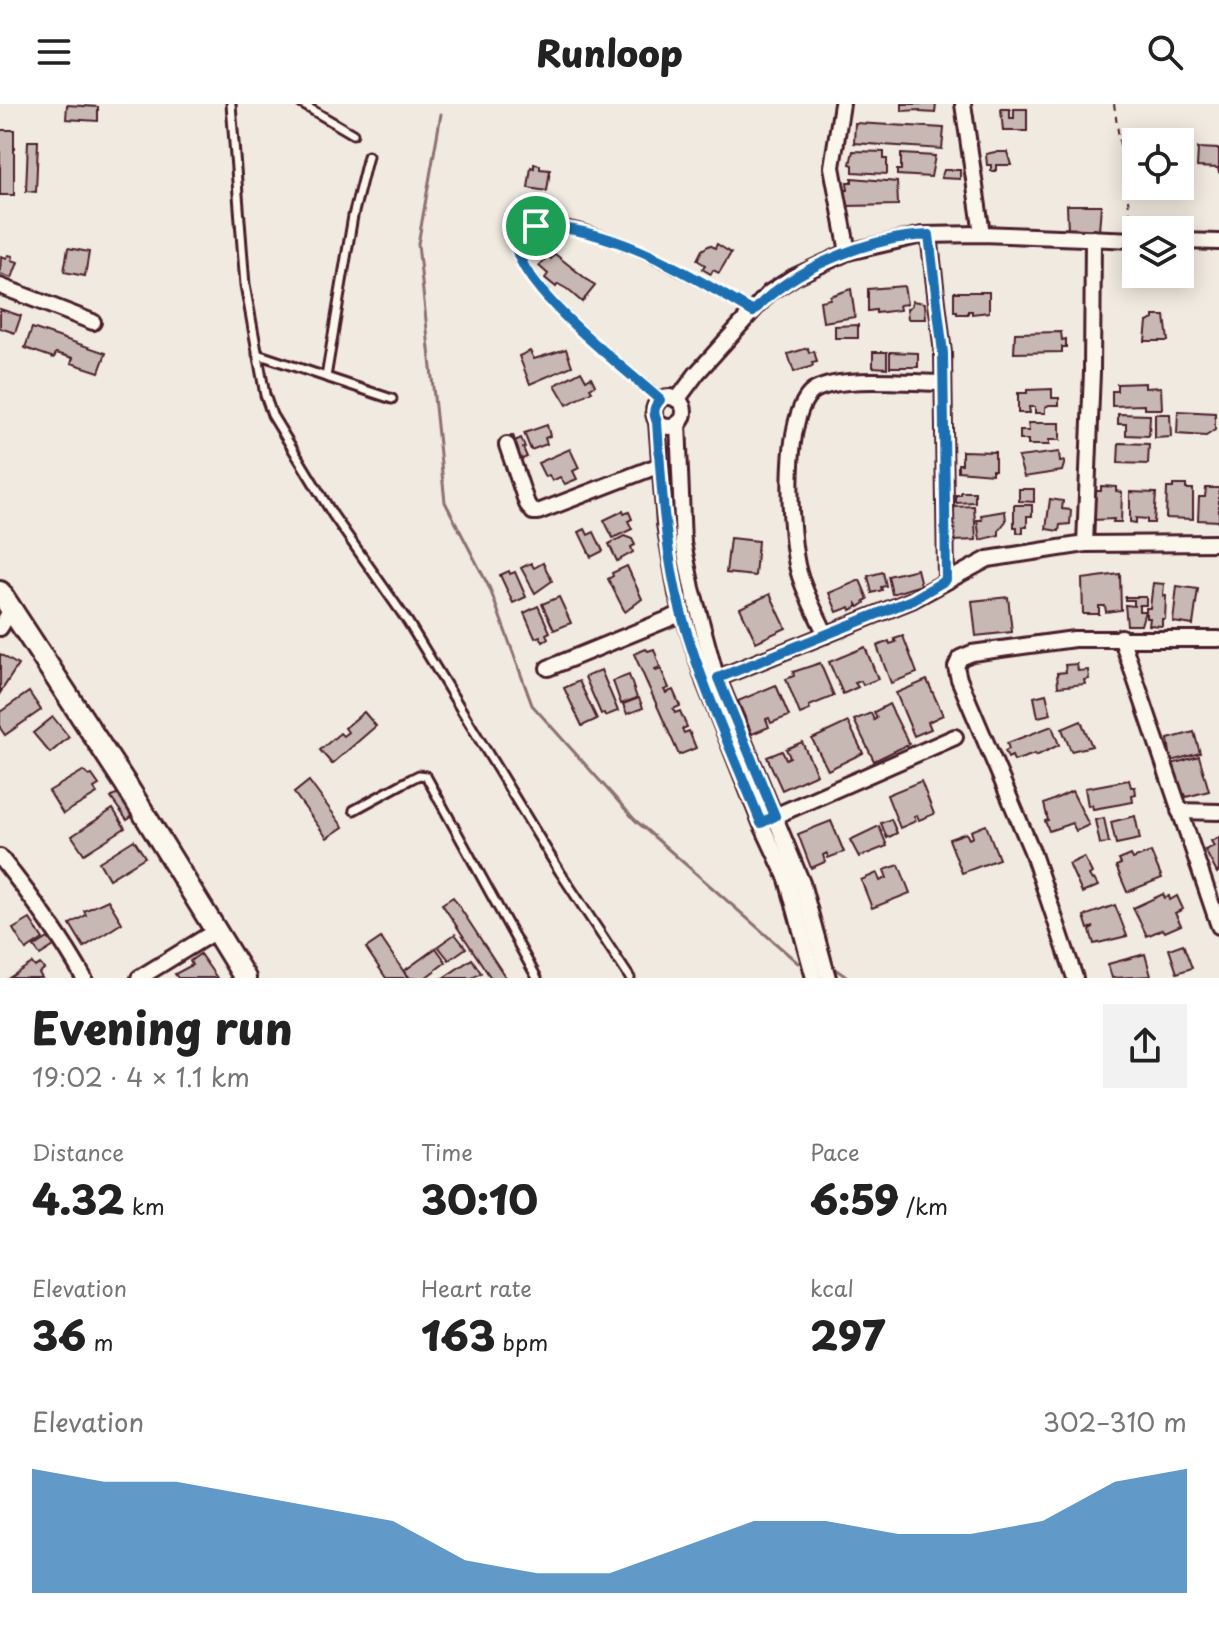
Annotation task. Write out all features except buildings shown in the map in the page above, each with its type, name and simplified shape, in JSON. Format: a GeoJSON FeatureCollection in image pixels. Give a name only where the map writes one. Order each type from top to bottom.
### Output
{"type":"FeatureCollection","features":[{"type":"Feature","properties":{"kind":"street"},"geometry":{"type":"LineString","coordinates":[[842,104],[832,167],[848,252]]}},
{"type":"Feature","properties":{"kind":"street"},"geometry":{"type":"LineString","coordinates":[[963,104],[982,234]]}},
{"type":"Feature","properties":{"kind":"street"},"geometry":{"type":"LineString","coordinates":[[929,235],[943,353],[946,580]]}},
{"type":"Feature","properties":{"kind":"street"},"geometry":{"type":"LineString","coordinates":[[677,400],[697,373],[769,293],[794,277],[848,252],[929,235],[1122,239]]}},
{"type":"Feature","properties":{"kind":"street"},"geometry":{"type":"LineString","coordinates":[[1085,544],[1093,358],[1093,238]]}},
{"type":"Feature","properties":{"kind":"street"},"geometry":{"type":"LineString","coordinates":[[1194,241],[1219,242]]}},
{"type":"Feature","properties":{"kind":"street"},"geometry":{"type":"LineString","coordinates":[[0,286],[93,322]]}},
{"type":"Feature","properties":{"kind":"street"},"geometry":{"type":"LineString","coordinates":[[826,635],[799,574],[792,529],[793,437],[806,398],[818,388],[849,382],[943,383]]}},
{"type":"Feature","properties":{"kind":"street"},"geometry":{"type":"LineString","coordinates":[[657,422],[665,427],[678,423],[684,414],[677,400],[672,397],[660,400],[655,406],[654,415],[665,524],[677,594],[712,681],[775,816],[802,883],[828,978]]}},
{"type":"Feature","properties":{"kind":"street"},"geometry":{"type":"LineString","coordinates":[[678,423],[683,543],[712,681],[761,823],[787,879],[814,978]]}},
{"type":"Feature","properties":{"kind":"street"},"geometry":{"type":"LineString","coordinates":[[507,445],[527,504],[533,512],[660,465]]}},
{"type":"Feature","properties":{"kind":"street"},"geometry":{"type":"LineString","coordinates":[[712,681],[912,600],[988,559],[1085,544],[1219,543]]}},
{"type":"Feature","properties":{"kind":"street"},"geometry":{"type":"LineString","coordinates":[[0,628],[6,600]]}},
{"type":"Feature","properties":{"kind":"street"},"geometry":{"type":"LineString","coordinates":[[6,600],[245,978]]}},
{"type":"Feature","properties":{"kind":"street"},"geometry":{"type":"LineString","coordinates":[[548,668],[683,613]]}},
{"type":"Feature","properties":{"kind":"street"},"geometry":{"type":"LineString","coordinates":[[1121,637],[1219,926]]}},
{"type":"Feature","properties":{"kind":"street"},"geometry":{"type":"LineString","coordinates":[[1075,978],[1032,851],[956,667],[960,658],[972,653],[1074,639],[1219,639]]}},
{"type":"Feature","properties":{"kind":"street"},"geometry":{"type":"LineString","coordinates":[[761,823],[955,737]]}},
{"type":"Feature","properties":{"kind":"street"},"geometry":{"type":"LineString","coordinates":[[1179,811],[1219,812]]}},
{"type":"Feature","properties":{"kind":"street"},"geometry":{"type":"LineString","coordinates":[[0,857],[39,906],[84,978]]}},
{"type":"Feature","properties":{"kind":"street"},"geometry":{"type":"LineString","coordinates":[[139,978],[217,930]]}},
{"type":"Feature","properties":{"kind":"lane"},"geometry":{"type":"LineString","coordinates":[[231,104],[245,285],[265,395],[272,415],[333,515],[408,622],[560,872],[630,978]]}},
{"type":"Feature","properties":{"kind":"lane"},"geometry":{"type":"LineString","coordinates":[[302,104],[353,134]]}},
{"type":"Feature","properties":{"kind":"lane"},"geometry":{"type":"LineString","coordinates":[[326,377],[353,216],[368,156]]}},
{"type":"Feature","properties":{"kind":"lane"},"geometry":{"type":"LineString","coordinates":[[660,400],[548,297],[517,251],[519,236],[536,226],[564,226],[601,236],[692,276],[753,312]]}},
{"type":"Feature","properties":{"kind":"lane"},"geometry":{"type":"LineString","coordinates":[[257,354],[392,399]]}},
{"type":"Feature","properties":{"kind":"lane"},"geometry":{"type":"LineString","coordinates":[[354,810],[419,775],[426,776],[537,978]]}},
{"type":"Feature","properties":{"kind":"path"},"geometry":{"type":"LineString","coordinates":[[1114,104],[1131,216]]}},
{"type":"Feature","properties":{"kind":"waterway"},"geometry":{"type":"LineString","coordinates":[[441,114],[418,244],[445,502],[490,589],[532,705],[635,820],[798,963]]}},
{"type":"Feature","properties":{"kind":"waterway"},"geometry":{"type":"LineString","coordinates":[[832,967],[848,978]]}},
{"type":"Feature","properties":{"kind":"route"},"geometry":{"type":"LineString","coordinates":[[536,226],[564,226],[601,236],[692,276],[753,312],[769,293],[794,277],[848,252],[929,235],[943,353],[946,580],[912,600],[718,678],[775,816],[761,823],[705,683],[677,594],[665,524],[654,415],[655,406],[660,400],[568,318],[526,268],[517,251],[519,236],[536,226]]}}]}
